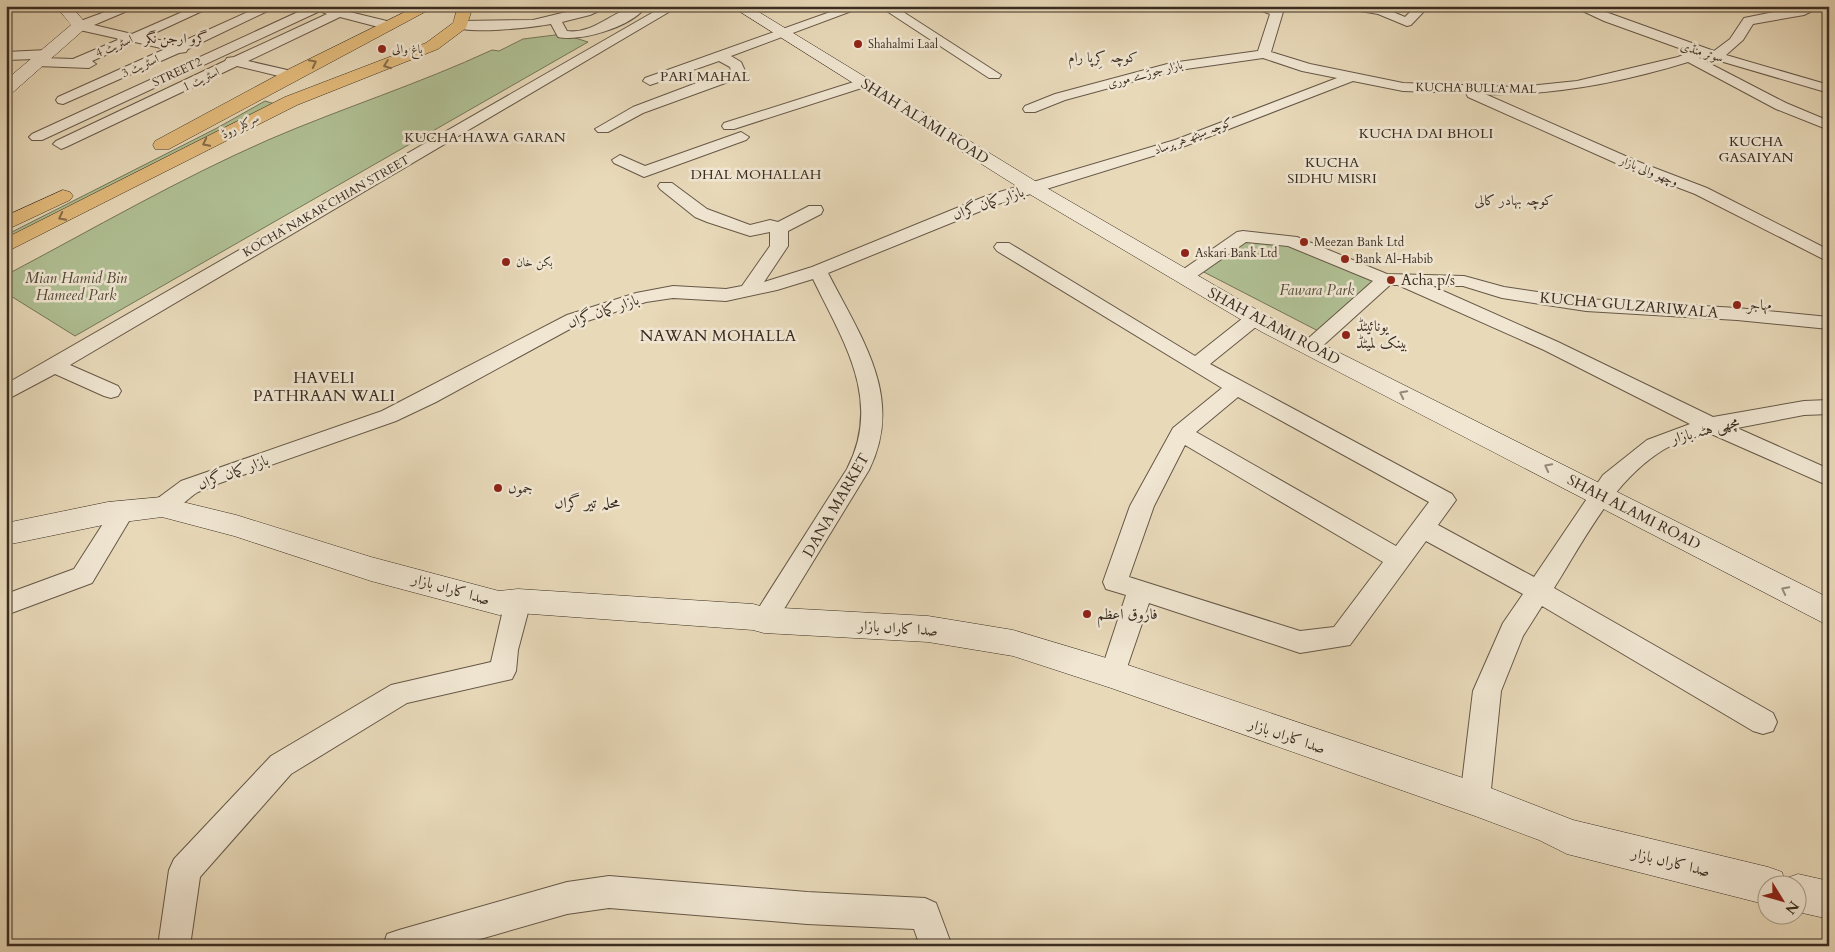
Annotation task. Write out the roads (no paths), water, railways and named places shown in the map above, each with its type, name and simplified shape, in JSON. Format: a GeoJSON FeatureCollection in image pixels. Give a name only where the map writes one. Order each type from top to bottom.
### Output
{"type":"FeatureCollection","features":[{"type":"Feature","properties":{"kind":"main road","name":"سرکلر روڈ"},"geometry":{"type":"LineString","coordinates":[[147,153],[291,75],[429,6]]}},
{"type":"Feature","properties":{"kind":"main road"},"geometry":{"type":"LineString","coordinates":[[460,24],[466,6]]}},
{"type":"Feature","properties":{"kind":"main road","name":"سرکلر روڈ"},"geometry":{"type":"LineString","coordinates":[[6,246],[291,101],[432,46],[460,24]]}},
{"type":"Feature","properties":{"kind":"main road"},"geometry":{"type":"LineString","coordinates":[[261,92],[291,101]]}},
{"type":"Feature","properties":{"kind":"main road"},"geometry":{"type":"LineString","coordinates":[[6,224],[77,189]]}},
{"type":"Feature","properties":{"kind":"street"},"geometry":{"type":"LineString","coordinates":[[63,6],[80,26],[291,75]]}},
{"type":"Feature","properties":{"kind":"street"},"geometry":{"type":"LineString","coordinates":[[6,89],[80,26],[133,6]]}},
{"type":"Feature","properties":{"kind":"street","name":"اسٹریٹ 4"},"geometry":{"type":"LineString","coordinates":[[76,63],[207,6]]}},
{"type":"Feature","properties":{"kind":"street","name":"اسٹریٹ 3"},"geometry":{"type":"LineString","coordinates":[[63,100],[272,6]]}},
{"type":"Feature","properties":{"kind":"street"},"geometry":{"type":"LineString","coordinates":[[460,24],[499,27],[555,21],[604,6]]}},
{"type":"Feature","properties":{"kind":"street"},"geometry":{"type":"LineString","coordinates":[[555,21],[563,34],[570,37],[591,31],[643,6]]}},
{"type":"Feature","properties":{"kind":"street","name":"KOCHA NAKAR CHIAN STREET"},"geometry":{"type":"LineString","coordinates":[[6,393],[673,6]]}},
{"type":"Feature","properties":{"kind":"street","name":"SHAH ALAMI ROAD"},"geometry":{"type":"LineString","coordinates":[[738,6],[790,31],[1039,185]]}},
{"type":"Feature","properties":{"kind":"street","name":"SHAH ALAMI ROAD"},"geometry":{"type":"LineString","coordinates":[[760,6],[790,31],[863,83],[1190,272],[1318,341],[1607,488],[1829,592]]}},
{"type":"Feature","properties":{"kind":"street"},"geometry":{"type":"LineString","coordinates":[[674,96],[650,81],[859,6]]}},
{"type":"Feature","properties":{"kind":"street"},"geometry":{"type":"LineString","coordinates":[[885,6],[994,75]]}},
{"type":"Feature","properties":{"kind":"street"},"geometry":{"type":"LineString","coordinates":[[1255,6],[1277,12],[1264,54]]}},
{"type":"Feature","properties":{"kind":"street"},"geometry":{"type":"LineString","coordinates":[[1353,6],[1381,11],[1407,22],[1423,6]]}},
{"type":"Feature","properties":{"kind":"street","name":"سوتر منڈی"},"geometry":{"type":"LineString","coordinates":[[1578,6],[1695,54],[1716,56],[1829,89]]}},
{"type":"Feature","properties":{"kind":"street"},"geometry":{"type":"LineString","coordinates":[[1716,56],[1727,50],[1748,21],[1800,12],[1816,6]]}},
{"type":"Feature","properties":{"kind":"street"},"geometry":{"type":"LineString","coordinates":[[314,7],[390,26]]}},
{"type":"Feature","properties":{"kind":"street","name":"STREET2"},"geometry":{"type":"LineString","coordinates":[[37,137],[314,7]]}},
{"type":"Feature","properties":{"kind":"street","name":"اسٹریٹ 1"},"geometry":{"type":"LineString","coordinates":[[61,144],[339,13]]}},
{"type":"Feature","properties":{"kind":"street"},"geometry":{"type":"LineString","coordinates":[[108,33],[133,23]]}},
{"type":"Feature","properties":{"kind":"street","name":"KUCHA BULLA MAL"},"geometry":{"type":"LineString","coordinates":[[1264,54],[1307,68],[1403,87],[1518,91],[1577,85],[1695,54]]}},
{"type":"Feature","properties":{"kind":"street","name":"بازار جوڑے موری"},"geometry":{"type":"LineString","coordinates":[[1030,109],[1060,97],[1170,67],[1264,54]]}},
{"type":"Feature","properties":{"kind":"street"},"geometry":{"type":"LineString","coordinates":[[1695,54],[1781,106],[1829,126]]}},
{"type":"Feature","properties":{"kind":"street"},"geometry":{"type":"LineString","coordinates":[[6,56],[43,58],[125,72]]}},
{"type":"Feature","properties":{"kind":"street"},"geometry":{"type":"LineString","coordinates":[[603,129],[638,110],[734,75],[738,71],[736,65],[719,56]]}},
{"type":"Feature","properties":{"kind":"street","name":"کوچہ سیٹھ ہر پرساد"},"geometry":{"type":"LineString","coordinates":[[1039,185],[1180,142],[1352,77]]}},
{"type":"Feature","properties":{"kind":"street"},"geometry":{"type":"LineString","coordinates":[[729,126],[863,83]]}},
{"type":"Feature","properties":{"kind":"street","name":"وچھو والی بازار"},"geometry":{"type":"LineString","coordinates":[[1465,90],[1615,158],[1701,191],[1792,236],[1829,257]]}},
{"type":"Feature","properties":{"kind":"street"},"geometry":{"type":"LineString","coordinates":[[741,137],[644,172],[641,178],[652,184],[666,186],[701,213],[750,232],[770,225],[779,229]]}},
{"type":"Feature","properties":{"kind":"street"},"geometry":{"type":"LineString","coordinates":[[620,160],[644,172]]}},
{"type":"Feature","properties":{"kind":"street"},"geometry":{"type":"LineString","coordinates":[[666,186],[676,181],[673,161]]}},
{"type":"Feature","properties":{"kind":"street","name":"بازار کمان گراں"},"geometry":{"type":"LineString","coordinates":[[162,507],[188,488],[212,477],[389,416],[436,394],[574,319],[643,297],[673,292],[726,296],[770,286],[818,271],[971,208],[1039,185]]}},
{"type":"Feature","properties":{"kind":"street"},"geometry":{"type":"LineString","coordinates":[[779,229],[815,210]]}},
{"type":"Feature","properties":{"kind":"street"},"geometry":{"type":"LineString","coordinates":[[750,290],[779,246],[779,229]]}},
{"type":"Feature","properties":{"kind":"street"},"geometry":{"type":"LineString","coordinates":[[1190,272],[1243,236],[1291,241],[1499,323],[1711,425],[1829,478]]}},
{"type":"Feature","properties":{"kind":"street"},"geometry":{"type":"LineString","coordinates":[[1002,247],[1196,364],[1444,500],[1341,637],[1300,642],[1115,582],[1142,506],[1181,433],[1237,387]]}},
{"type":"Feature","properties":{"kind":"street","name":"DANA MARKET"},"geometry":{"type":"LineString","coordinates":[[764,620],[813,548],[834,509],[854,479],[865,458],[873,430],[872,398],[864,369],[818,271]]}},
{"type":"Feature","properties":{"kind":"street","name":"SHAH ALAMI ROAD"},"geometry":{"type":"LineString","coordinates":[[1190,272],[1255,318],[1318,341]]}},
{"type":"Feature","properties":{"kind":"street"},"geometry":{"type":"LineString","coordinates":[[1318,341],[1393,280]]}},
{"type":"Feature","properties":{"kind":"street","name":"KUCHA GULZARIWALA"},"geometry":{"type":"LineString","coordinates":[[1393,280],[1464,281],[1502,292],[1586,304],[1737,314],[1829,323]]}},
{"type":"Feature","properties":{"kind":"street"},"geometry":{"type":"LineString","coordinates":[[1499,323],[1502,292]]}},
{"type":"Feature","properties":{"kind":"street"},"geometry":{"type":"LineString","coordinates":[[1196,364],[1255,318]]}},
{"type":"Feature","properties":{"kind":"street"},"geometry":{"type":"LineString","coordinates":[[53,365],[111,391]]}},
{"type":"Feature","properties":{"kind":"street","name":"مچھی ہٹہ بازار"},"geometry":{"type":"LineString","coordinates":[[1475,799],[1487,692],[1512,632],[1607,488],[1655,445],[1680,434],[1711,425],[1804,408],[1829,407]]}},
{"type":"Feature","properties":{"kind":"street"},"geometry":{"type":"LineString","coordinates":[[1181,433],[1399,560]]}},
{"type":"Feature","properties":{"kind":"street","name":"SHAH ALAMI ROAD"},"geometry":{"type":"LineString","coordinates":[[1607,488],[1829,613]]}},
{"type":"Feature","properties":{"kind":"street","name":"صدا کاراں بازار"},"geometry":{"type":"LineString","coordinates":[[6,534],[67,520],[162,507],[236,526],[371,568],[499,603],[518,601],[752,617],[764,620],[936,630],[1013,643],[1113,674],[1475,799],[1567,836],[1758,884]]}},
{"type":"Feature","properties":{"kind":"street"},"geometry":{"type":"LineString","coordinates":[[6,605],[83,576],[123,511]]}},
{"type":"Feature","properties":{"kind":"street"},"geometry":{"type":"LineString","coordinates":[[1423,528],[1538,591],[1763,722]]}},
{"type":"Feature","properties":{"kind":"street"},"geometry":{"type":"LineString","coordinates":[[1113,674],[1140,590]]}},
{"type":"Feature","properties":{"kind":"street"},"geometry":{"type":"LineString","coordinates":[[174,946],[185,870],[281,765],[401,693],[503,671],[505,650],[518,601]]}},
{"type":"Feature","properties":{"kind":"street"},"geometry":{"type":"LineString","coordinates":[[399,946],[567,898],[609,892],[807,908],[925,914],[936,946]]}},
{"type":"Feature","properties":{"kind":"street"},"geometry":{"type":"LineString","coordinates":[[1808,895],[1829,900]]}},
{"type":"Feature","properties":{"kind":"place","name":"Shahalmi Laal"},"geometry":{"type":"Point","coordinates":[858,44]}},
{"type":"Feature","properties":{"kind":"place","name":"باغ والی"},"geometry":{"type":"Point","coordinates":[382,49]}},
{"type":"Feature","properties":{"kind":"place","name":"Meezan Bank Ltd"},"geometry":{"type":"Point","coordinates":[1304,242]}},
{"type":"Feature","properties":{"kind":"place","name":"Askari Bank Ltd"},"geometry":{"type":"Point","coordinates":[1185,253]}},
{"type":"Feature","properties":{"kind":"place","name":"Bank Al-Habib"},"geometry":{"type":"Point","coordinates":[1345,259]}},
{"type":"Feature","properties":{"kind":"place","name":"بکن خان"},"geometry":{"type":"Point","coordinates":[506,262]}},
{"type":"Feature","properties":{"kind":"place","name":"Acha p/s"},"geometry":{"type":"Point","coordinates":[1391,280]}},
{"type":"Feature","properties":{"kind":"place","name":"مہاجر"},"geometry":{"type":"Point","coordinates":[1737,305]}},
{"type":"Feature","properties":{"kind":"place","name":"یونائیٹڈ بینک لمیٹڈ"},"geometry":{"type":"Point","coordinates":[1346,335]}},
{"type":"Feature","properties":{"kind":"place","name":"جموں"},"geometry":{"type":"Point","coordinates":[498,488]}},
{"type":"Feature","properties":{"kind":"place","name":"فاروق اعظم"},"geometry":{"type":"Point","coordinates":[1087,614]}},
{"type":"Feature","properties":{"kind":"district","name":"گرو ارجن نگر"},"geometry":{"type":"Point","coordinates":[176,38]}},
{"type":"Feature","properties":{"kind":"district","name":"کوچہ کِرپا رام"},"geometry":{"type":"Point","coordinates":[1103,57]}},
{"type":"Feature","properties":{"kind":"district","name":"PARI MAHAL"},"geometry":{"type":"Point","coordinates":[705,76]}},
{"type":"Feature","properties":{"kind":"district","name":"KUCHA DAI BHOLI"},"geometry":{"type":"Point","coordinates":[1426,133]}},
{"type":"Feature","properties":{"kind":"district","name":"KUCHA HAWA GARAN"},"geometry":{"type":"Point","coordinates":[485,137]}},
{"type":"Feature","properties":{"kind":"district","name":"KUCHA GASAIYAN"},"geometry":{"type":"Point","coordinates":[1756,150]}},
{"type":"Feature","properties":{"kind":"district","name":"KUCHA SIDHU MISRI"},"geometry":{"type":"Point","coordinates":[1332,170]}},
{"type":"Feature","properties":{"kind":"district","name":"DHAL MOHALLAH"},"geometry":{"type":"Point","coordinates":[756,174]}},
{"type":"Feature","properties":{"kind":"district","name":"کوچہ بہادر کالی"},"geometry":{"type":"Point","coordinates":[1514,200]}},
{"type":"Feature","properties":{"kind":"district","name":"NAWAN MOHALLA"},"geometry":{"type":"Point","coordinates":[718,335]}},
{"type":"Feature","properties":{"kind":"district","name":"HAVELI PATHRAAN WALI"},"geometry":{"type":"Point","coordinates":[324,386]}},
{"type":"Feature","properties":{"kind":"district","name":"محلہ تیر گراں"},"geometry":{"type":"Point","coordinates":[587,502]}},
{"type":"Feature","properties":{"kind":"park label","name":"Mian Hamid Bin Hameed Park"},"geometry":{"type":"Point","coordinates":[76,286]}},
{"type":"Feature","properties":{"kind":"park label","name":"Fawara Park"},"geometry":{"type":"Point","coordinates":[1317,290]}}]}
